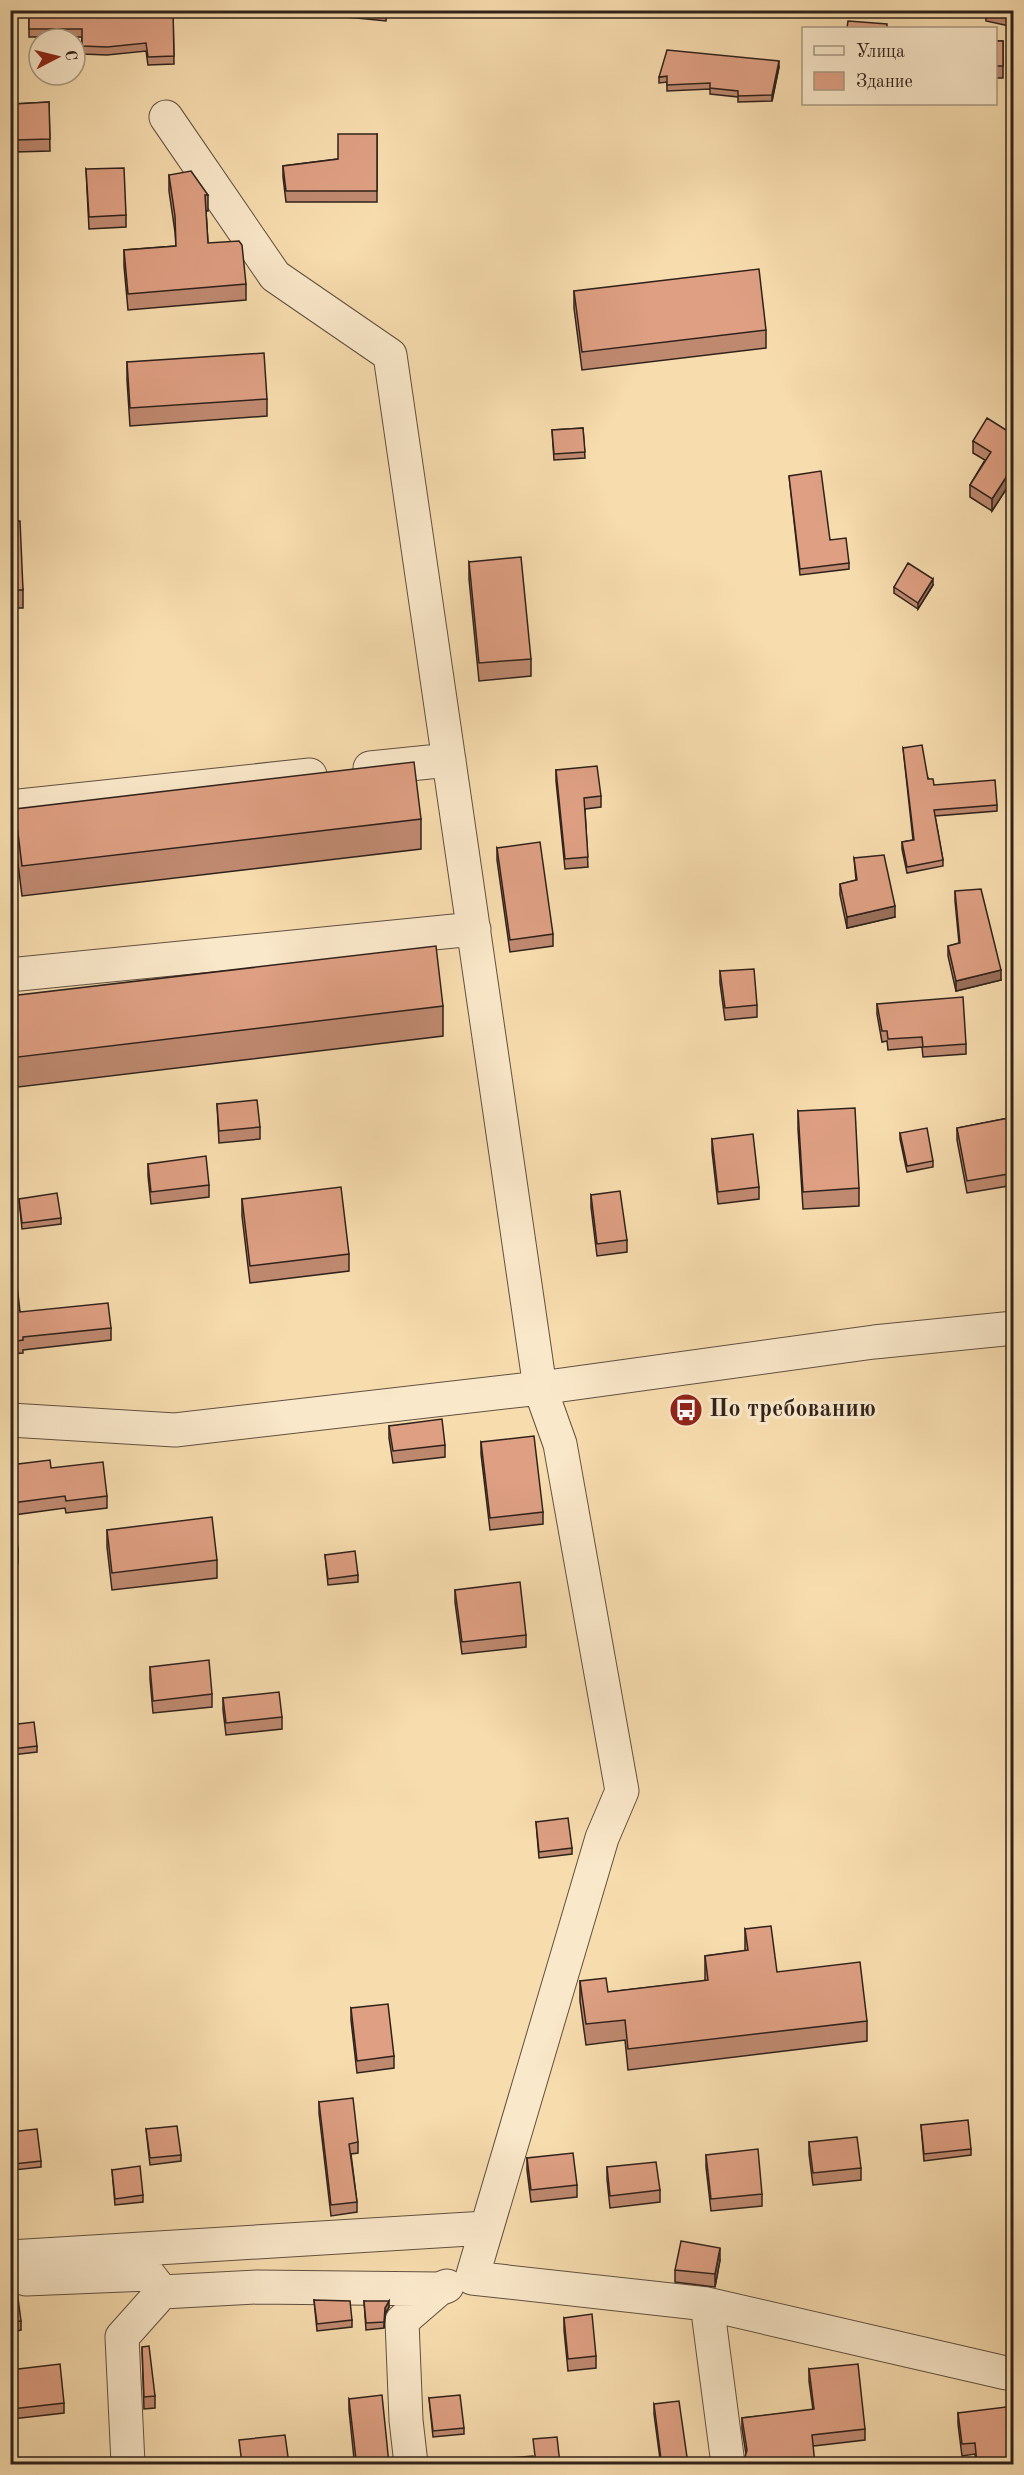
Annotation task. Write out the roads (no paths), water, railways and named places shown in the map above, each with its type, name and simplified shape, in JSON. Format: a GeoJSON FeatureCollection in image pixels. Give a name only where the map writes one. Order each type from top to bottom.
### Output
{"type":"FeatureCollection","features":[{"type":"Feature","properties":{"kind":"street"},"geometry":{"type":"LineString","coordinates":[[166,117],[275,276],[390,355],[540,1388],[560,1444],[622,1791],[602,1838],[472,2278]]}},
{"type":"Feature","properties":{"kind":"street"},"geometry":{"type":"LineString","coordinates":[[10,807],[449,760]]}},
{"type":"Feature","properties":{"kind":"street"},"geometry":{"type":"LineString","coordinates":[[19,974],[474,929]]}},
{"type":"Feature","properties":{"kind":"street"},"geometry":{"type":"LineString","coordinates":[[10,1420],[175,1430],[540,1388],[874,1342],[1014,1328]]}},
{"type":"Feature","properties":{"kind":"street"},"geometry":{"type":"LineString","coordinates":[[10,2258],[486,2228]]}},
{"type":"Feature","properties":{"kind":"street"},"geometry":{"type":"LineString","coordinates":[[10,2280],[148,2274],[162,2292]]}},
{"type":"Feature","properties":{"kind":"street"},"geometry":{"type":"LineString","coordinates":[[128,2464],[122,2337],[162,2292],[257,2286],[439,2289],[472,2278],[707,2304],[1006,2373],[1014,2372]]}},
{"type":"Feature","properties":{"kind":"street"},"geometry":{"type":"LineString","coordinates":[[411,2464],[405,2420],[402,2321],[439,2289]]}},
{"type":"Feature","properties":{"kind":"street"},"geometry":{"type":"LineString","coordinates":[[707,2304],[728,2464]]}},
{"type":"Feature","properties":{"kind":"place","name":"По требованию"},"geometry":{"type":"Point","coordinates":[686,1410]}}]}
